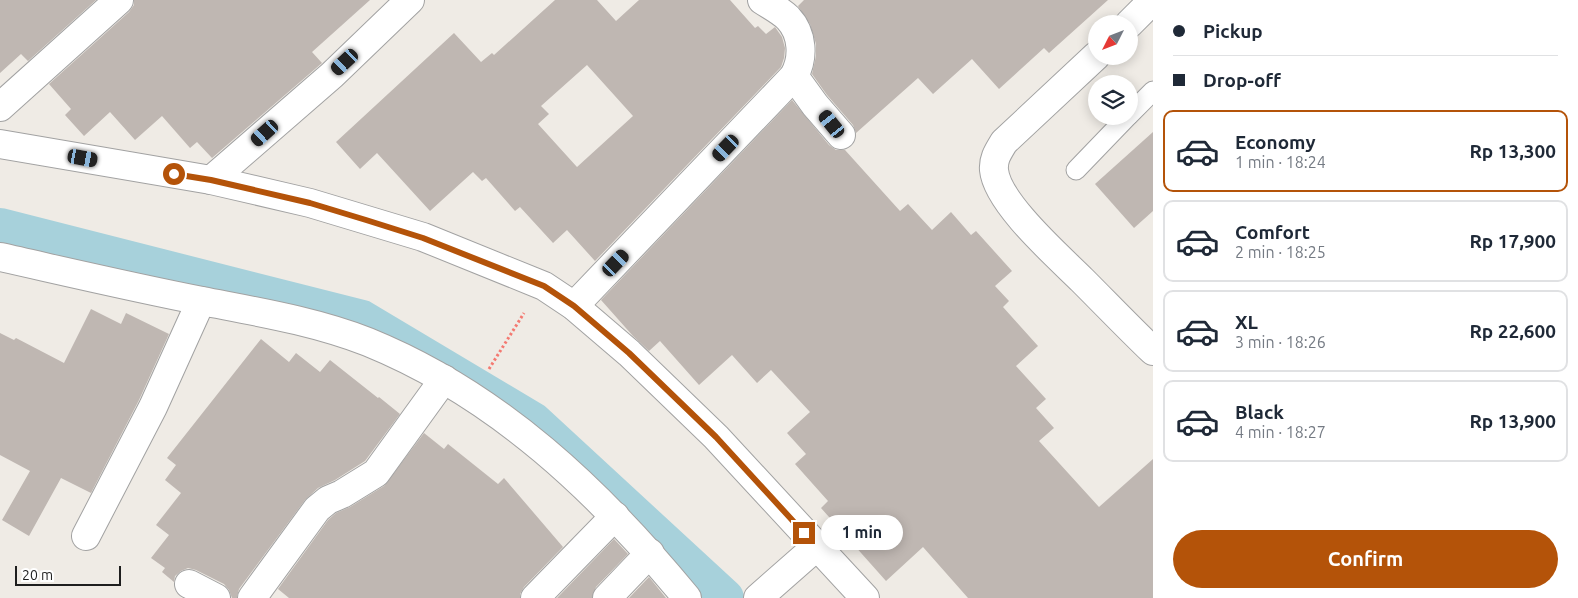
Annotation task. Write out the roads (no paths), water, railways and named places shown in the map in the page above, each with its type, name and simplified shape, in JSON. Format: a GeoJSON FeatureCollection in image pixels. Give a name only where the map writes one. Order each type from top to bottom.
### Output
{"type":"FeatureCollection","features":[{"type":"Feature","properties":{"kind":"street"},"geometry":{"type":"LineString","coordinates":[[0,107],[119,0]]}},
{"type":"Feature","properties":{"kind":"street"},"geometry":{"type":"LineString","coordinates":[[211,180],[332,75],[410,0]]}},
{"type":"Feature","properties":{"kind":"street"},"geometry":{"type":"LineString","coordinates":[[574,306],[794,76],[799,68],[802,55],[795,27],[784,14],[762,0]]}},
{"type":"Feature","properties":{"kind":"street"},"geometry":{"type":"LineString","coordinates":[[1138,15],[1149,0]]}},
{"type":"Feature","properties":{"kind":"street"},"geometry":{"type":"LineString","coordinates":[[1088,63],[1004,142],[994,158],[994,171],[999,186],[1011,204],[1033,230],[1153,351]]}},
{"type":"Feature","properties":{"kind":"street"},"geometry":{"type":"LineString","coordinates":[[794,76],[815,105],[841,135]]}},
{"type":"Feature","properties":{"kind":"street"},"geometry":{"type":"LineString","coordinates":[[0,144],[211,180],[310,203],[423,238],[544,286],[574,306],[629,353],[716,437],[865,598]]}},
{"type":"Feature","properties":{"kind":"street"},"geometry":{"type":"LineString","coordinates":[[0,257],[201,301],[286,317],[368,342],[444,379],[515,426],[579,481],[650,553],[687,598]]}},
{"type":"Feature","properties":{"kind":"street"},"geometry":{"type":"LineString","coordinates":[[86,536],[153,408],[201,301]]}},
{"type":"Feature","properties":{"kind":"street"},"geometry":{"type":"LineString","coordinates":[[252,598],[316,509],[376,472],[444,379]]}},
{"type":"Feature","properties":{"kind":"street"},"geometry":{"type":"LineString","coordinates":[[535,598],[615,516]]}},
{"type":"Feature","properties":{"kind":"street"},"geometry":{"type":"LineString","coordinates":[[758,598],[816,547]]}},
{"type":"Feature","properties":{"kind":"street"},"geometry":{"type":"LineString","coordinates":[[607,598],[650,553]]}},
{"type":"Feature","properties":{"kind":"street"},"geometry":{"type":"LineString","coordinates":[[189,584],[216,598]]}},
{"type":"Feature","properties":{"kind":"lane"},"geometry":{"type":"LineString","coordinates":[[1138,106],[1153,91]]}},
{"type":"Feature","properties":{"kind":"lane"},"geometry":{"type":"LineString","coordinates":[[1076,170],[1119,125]]}},
{"type":"Feature","properties":{"kind":"waterway"},"geometry":{"type":"LineString","coordinates":[[0,227],[362,319],[533,421],[725,598]]}}]}
